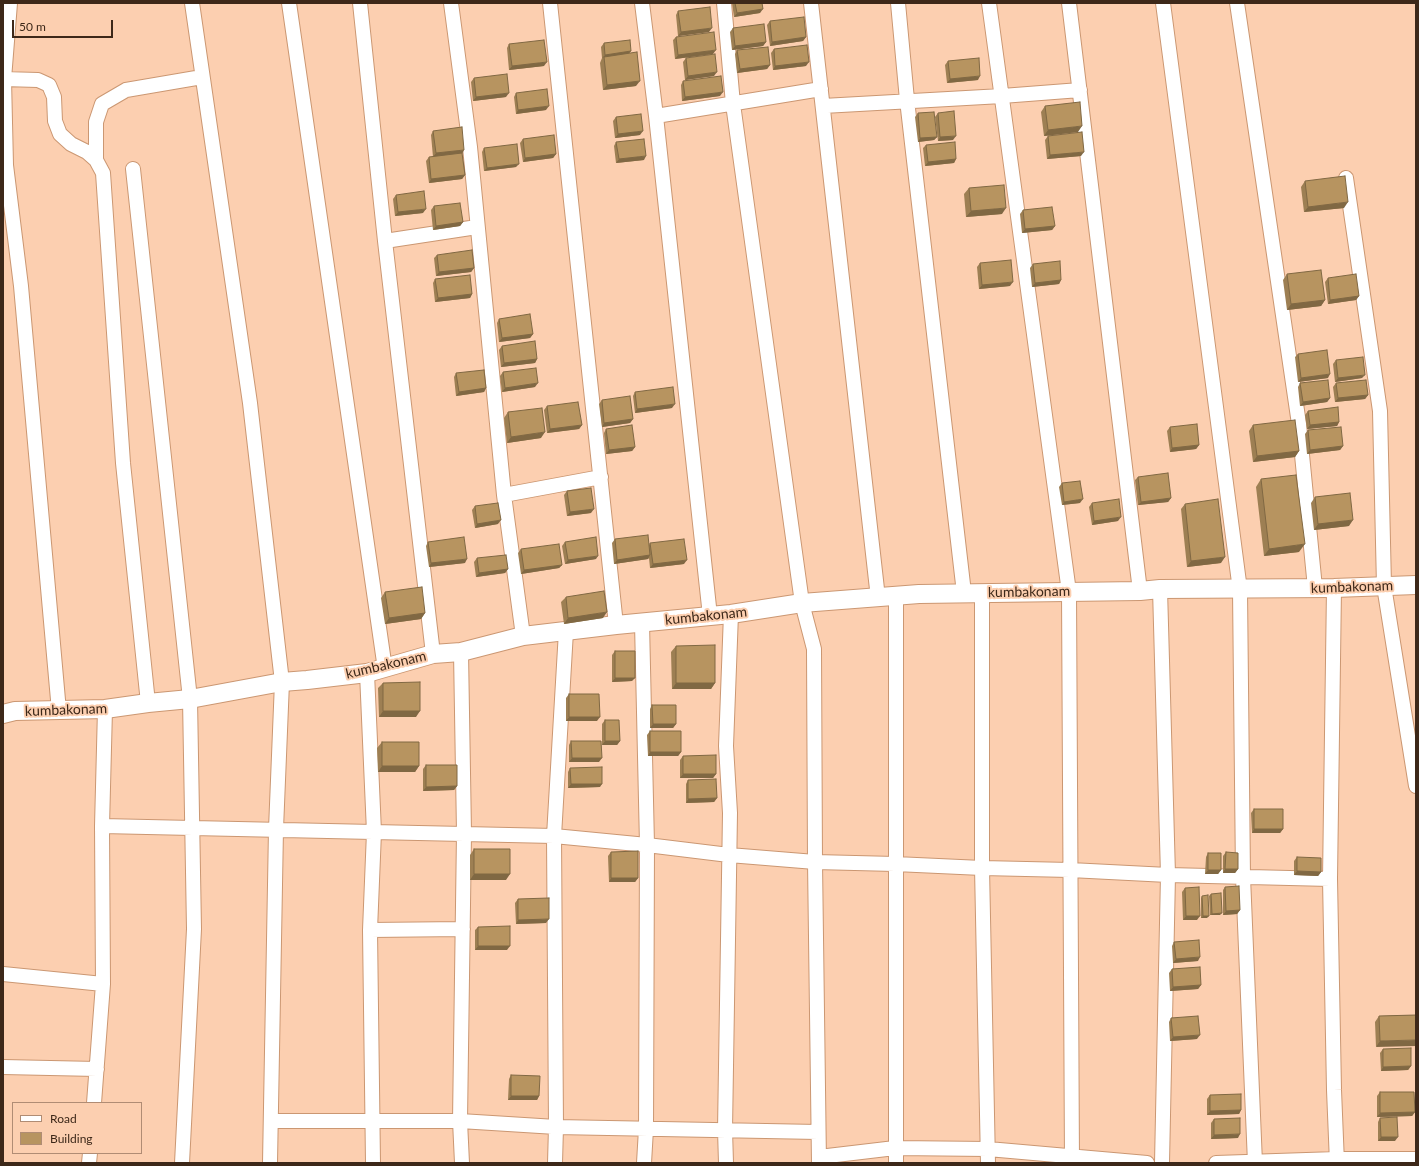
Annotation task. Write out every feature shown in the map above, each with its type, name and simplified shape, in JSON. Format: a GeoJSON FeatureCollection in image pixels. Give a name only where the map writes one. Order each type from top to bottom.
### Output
{"type":"FeatureCollection","features":[{"type":"Feature","properties":{"kind":"street"},"geometry":{"type":"LineString","coordinates":[[10,3],[4,79],[5,165],[21,286],[59,711]]}},
{"type":"Feature","properties":{"kind":"street"},"geometry":{"type":"LineString","coordinates":[[192,3],[250,403],[282,682],[276,829],[272,1121],[270,1163]]}},
{"type":"Feature","properties":{"kind":"street"},"geometry":{"type":"LineString","coordinates":[[289,3],[385,669]]}},
{"type":"Feature","properties":{"kind":"street"},"geometry":{"type":"LineString","coordinates":[[360,3],[385,241],[433,654]]}},
{"type":"Feature","properties":{"kind":"street"},"geometry":{"type":"LineString","coordinates":[[451,3],[470,147],[504,495],[523,636]]}},
{"type":"Feature","properties":{"kind":"street"},"geometry":{"type":"LineString","coordinates":[[550,3],[616,625]]}},
{"type":"Feature","properties":{"kind":"street"},"geometry":{"type":"LineString","coordinates":[[642,3],[656,116],[710,616]]}},
{"type":"Feature","properties":{"kind":"street"},"geometry":{"type":"LineString","coordinates":[[724,3],[733,104],[802,603],[814,649],[819,1160],[895,1148],[988,1149],[1072,1160],[1147,1163]]}},
{"type":"Feature","properties":{"kind":"street"},"geometry":{"type":"LineString","coordinates":[[811,3],[878,598]]}},
{"type":"Feature","properties":{"kind":"street"},"geometry":{"type":"LineString","coordinates":[[898,3],[907,100],[964,593]]}},
{"type":"Feature","properties":{"kind":"street"},"geometry":{"type":"LineString","coordinates":[[989,3],[1069,592],[1072,1160]]}},
{"type":"Feature","properties":{"kind":"street"},"geometry":{"type":"LineString","coordinates":[[1069,3],[1140,591]]}},
{"type":"Feature","properties":{"kind":"street"},"geometry":{"type":"LineString","coordinates":[[1163,3],[1240,590],[1243,877],[1255,1163]]}},
{"type":"Feature","properties":{"kind":"street"},"geometry":{"type":"LineString","coordinates":[[1237,3],[1299,424],[1315,588]]}},
{"type":"Feature","properties":{"kind":"street"},"geometry":{"type":"LineString","coordinates":[[96,160],[96,122],[102,104],[126,90],[202,77]]}},
{"type":"Feature","properties":{"kind":"street"},"geometry":{"type":"LineString","coordinates":[[4,79],[38,80],[50,85],[54,97],[55,121],[60,134],[71,144],[87,152],[96,160],[103,173],[123,463],[148,703]]}},
{"type":"Feature","properties":{"kind":"street"},"geometry":{"type":"LineString","coordinates":[[656,116],[821,89]]}},
{"type":"Feature","properties":{"kind":"street"},"geometry":{"type":"LineString","coordinates":[[823,106],[1080,90]]}},
{"type":"Feature","properties":{"kind":"street"},"geometry":{"type":"LineString","coordinates":[[133,170],[190,699],[194,929],[182,1163]]}},
{"type":"Feature","properties":{"kind":"street"},"geometry":{"type":"LineString","coordinates":[[1346,178],[1380,411],[1384,586],[1416,786]]}},
{"type":"Feature","properties":{"kind":"street"},"geometry":{"type":"LineString","coordinates":[[385,241],[477,227]]}},
{"type":"Feature","properties":{"kind":"street"},"geometry":{"type":"LineString","coordinates":[[504,495],[601,477]]}},
{"type":"Feature","properties":{"kind":"street","name":"kumbakonam"},"geometry":{"type":"LineString","coordinates":[[3,714],[15,711],[105,709],[190,699],[282,682],[367,673],[433,654],[461,652],[523,636],[731,614],[802,603],[919,594],[1140,591],[1160,589],[1240,590],[1416,585]]}},
{"type":"Feature","properties":{"kind":"street"},"geometry":{"type":"LineString","coordinates":[[1334,588],[1330,879],[1334,1090],[1337,1161]]}},
{"type":"Feature","properties":{"kind":"street"},"geometry":{"type":"LineString","coordinates":[[1160,589],[1168,875],[1162,1163]]}},
{"type":"Feature","properties":{"kind":"street"},"geometry":{"type":"LineString","coordinates":[[982,593],[982,868],[988,1163]]}},
{"type":"Feature","properties":{"kind":"street"},"geometry":{"type":"LineString","coordinates":[[896,596],[896,1163]]}},
{"type":"Feature","properties":{"kind":"street"},"geometry":{"type":"LineString","coordinates":[[726,1163],[725,1130],[730,812],[726,746],[731,614]]}},
{"type":"Feature","properties":{"kind":"street"},"geometry":{"type":"LineString","coordinates":[[642,623],[647,845],[646,1129],[644,1163]]}},
{"type":"Feature","properties":{"kind":"street"},"geometry":{"type":"LineString","coordinates":[[555,1163],[554,836],[566,631]]}},
{"type":"Feature","properties":{"kind":"street"},"geometry":{"type":"LineString","coordinates":[[461,652],[464,833],[464,929],[460,1121],[462,1163]]}},
{"type":"Feature","properties":{"kind":"street"},"geometry":{"type":"LineString","coordinates":[[367,673],[374,832],[370,930],[373,1163]]}},
{"type":"Feature","properties":{"kind":"street"},"geometry":{"type":"LineString","coordinates":[[94,1102],[104,984],[102,826],[105,709]]}},
{"type":"Feature","properties":{"kind":"street"},"geometry":{"type":"LineString","coordinates":[[102,826],[554,836],[729,855],[815,862],[1070,870],[1168,875],[1330,879]]}},
{"type":"Feature","properties":{"kind":"street"},"geometry":{"type":"LineString","coordinates":[[370,930],[464,929]]}},
{"type":"Feature","properties":{"kind":"street"},"geometry":{"type":"LineString","coordinates":[[3,974],[104,984]]}},
{"type":"Feature","properties":{"kind":"street"},"geometry":{"type":"LineString","coordinates":[[3,1067],[97,1069]]}},
{"type":"Feature","properties":{"kind":"street"},"geometry":{"type":"LineString","coordinates":[[272,1121],[460,1121],[556,1127],[818,1132]]}},
{"type":"Feature","properties":{"kind":"street"},"geometry":{"type":"LineString","coordinates":[[1216,1163],[1416,1159]]}},
{"type":"Feature","properties":{"kind":"building"},"geometry":{"type":"Polygon","coordinates":[[[735,3],[762,3],[763,9],[737,13],[735,3]]]}},
{"type":"Feature","properties":{"kind":"building"},"geometry":{"type":"Polygon","coordinates":[[[710,7],[712,28],[681,32],[678,11],[710,7]]]}},
{"type":"Feature","properties":{"kind":"building"},"geometry":{"type":"Polygon","coordinates":[[[804,17],[806,37],[772,42],[770,21],[804,17]]]}},
{"type":"Feature","properties":{"kind":"building"},"geometry":{"type":"Polygon","coordinates":[[[764,24],[766,42],[735,46],[733,28],[764,24]]]}},
{"type":"Feature","properties":{"kind":"building"},"geometry":{"type":"Polygon","coordinates":[[[714,32],[716,50],[678,55],[676,37],[714,32]]]}},
{"type":"Feature","properties":{"kind":"building"},"geometry":{"type":"Polygon","coordinates":[[[544,40],[547,62],[512,66],[509,44],[544,40]]]}},
{"type":"Feature","properties":{"kind":"building"},"geometry":{"type":"Polygon","coordinates":[[[630,40],[631,51],[605,55],[604,43],[630,40]]]}},
{"type":"Feature","properties":{"kind":"building"},"geometry":{"type":"Polygon","coordinates":[[[807,45],[809,62],[775,66],[774,49],[807,45]]]}},
{"type":"Feature","properties":{"kind":"building"},"geometry":{"type":"Polygon","coordinates":[[[768,47],[770,65],[740,69],[737,50],[768,47]]]}},
{"type":"Feature","properties":{"kind":"building"},"geometry":{"type":"Polygon","coordinates":[[[637,52],[640,81],[607,85],[604,57],[637,52]]]}},
{"type":"Feature","properties":{"kind":"building"},"geometry":{"type":"Polygon","coordinates":[[[715,54],[717,72],[688,76],[686,58],[715,54]]]}},
{"type":"Feature","properties":{"kind":"building"},"geometry":{"type":"Polygon","coordinates":[[[979,58],[980,76],[950,79],[948,61],[979,58]]]}},
{"type":"Feature","properties":{"kind":"building"},"geometry":{"type":"Polygon","coordinates":[[[507,74],[509,93],[476,97],[474,78],[507,74]]]}},
{"type":"Feature","properties":{"kind":"building"},"geometry":{"type":"Polygon","coordinates":[[[721,76],[723,92],[685,97],[683,81],[721,76]]]}},
{"type":"Feature","properties":{"kind":"building"},"geometry":{"type":"Polygon","coordinates":[[[547,89],[549,106],[518,110],[516,93],[547,89]]]}},
{"type":"Feature","properties":{"kind":"building"},"geometry":{"type":"Polygon","coordinates":[[[1080,102],[1082,126],[1048,130],[1045,106],[1080,102]]]}},
{"type":"Feature","properties":{"kind":"building"},"geometry":{"type":"Polygon","coordinates":[[[954,111],[956,136],[940,137],[938,113],[954,111]]]}},
{"type":"Feature","properties":{"kind":"building"},"geometry":{"type":"Polygon","coordinates":[[[934,112],[937,137],[920,138],[918,113],[934,112]]]}},
{"type":"Feature","properties":{"kind":"building"},"geometry":{"type":"Polygon","coordinates":[[[641,114],[643,131],[618,134],[616,117],[641,114]]]}},
{"type":"Feature","properties":{"kind":"building"},"geometry":{"type":"Polygon","coordinates":[[[462,127],[464,150],[436,153],[433,131],[462,127]]]}},
{"type":"Feature","properties":{"kind":"building"},"geometry":{"type":"Polygon","coordinates":[[[1082,132],[1084,152],[1050,155],[1048,136],[1082,132]]]}},
{"type":"Feature","properties":{"kind":"building"},"geometry":{"type":"Polygon","coordinates":[[[554,135],[556,154],[525,158],[523,139],[554,135]]]}},
{"type":"Feature","properties":{"kind":"building"},"geometry":{"type":"Polygon","coordinates":[[[644,139],[646,156],[619,159],[616,142],[644,139]]]}},
{"type":"Feature","properties":{"kind":"building"},"geometry":{"type":"Polygon","coordinates":[[[955,142],[956,159],[928,162],[926,145],[955,142]]]}},
{"type":"Feature","properties":{"kind":"building"},"geometry":{"type":"Polygon","coordinates":[[[517,144],[519,164],[487,168],[484,148],[517,144]]]}},
{"type":"Feature","properties":{"kind":"building"},"geometry":{"type":"Polygon","coordinates":[[[462,153],[465,175],[431,179],[429,157],[462,153]]]}},
{"type":"Feature","properties":{"kind":"building"},"geometry":{"type":"Polygon","coordinates":[[[1345,176],[1348,202],[1308,207],[1305,181],[1345,176]]]}},
{"type":"Feature","properties":{"kind":"building"},"geometry":{"type":"Polygon","coordinates":[[[1004,185],[1006,208],[971,211],[969,188],[1004,185]]]}},
{"type":"Feature","properties":{"kind":"building"},"geometry":{"type":"Polygon","coordinates":[[[424,191],[426,209],[398,212],[396,195],[424,191]]]}},
{"type":"Feature","properties":{"kind":"building"},"geometry":{"type":"Polygon","coordinates":[[[460,203],[463,222],[436,226],[434,206],[460,203]]]}},
{"type":"Feature","properties":{"kind":"building"},"geometry":{"type":"Polygon","coordinates":[[[1052,207],[1055,226],[1025,229],[1023,210],[1052,207]]]}},
{"type":"Feature","properties":{"kind":"building"},"geometry":{"type":"Polygon","coordinates":[[[472,250],[474,268],[439,272],[437,255],[472,250]]]}},
{"type":"Feature","properties":{"kind":"building"},"geometry":{"type":"Polygon","coordinates":[[[1011,260],[1013,282],[982,285],[980,263],[1011,260]]]}},
{"type":"Feature","properties":{"kind":"building"},"geometry":{"type":"Polygon","coordinates":[[[1060,261],[1061,280],[1035,283],[1033,264],[1060,261]]]}},
{"type":"Feature","properties":{"kind":"building"},"geometry":{"type":"Polygon","coordinates":[[[1321,270],[1325,300],[1291,304],[1287,274],[1321,270]]]}},
{"type":"Feature","properties":{"kind":"building"},"geometry":{"type":"Polygon","coordinates":[[[1356,274],[1359,296],[1330,300],[1328,278],[1356,274]]]}},
{"type":"Feature","properties":{"kind":"building"},"geometry":{"type":"Polygon","coordinates":[[[470,275],[472,294],[438,298],[435,279],[470,275]]]}},
{"type":"Feature","properties":{"kind":"building"},"geometry":{"type":"Polygon","coordinates":[[[530,314],[533,334],[502,338],[499,319],[530,314]]]}},
{"type":"Feature","properties":{"kind":"building"},"geometry":{"type":"Polygon","coordinates":[[[535,341],[537,359],[504,363],[502,346],[535,341]]]}},
{"type":"Feature","properties":{"kind":"building"},"geometry":{"type":"Polygon","coordinates":[[[1327,350],[1330,374],[1301,378],[1298,354],[1327,350]]]}},
{"type":"Feature","properties":{"kind":"building"},"geometry":{"type":"Polygon","coordinates":[[[1363,357],[1365,375],[1338,378],[1336,360],[1363,357]]]}},
{"type":"Feature","properties":{"kind":"building"},"geometry":{"type":"Polygon","coordinates":[[[536,368],[538,383],[505,388],[503,372],[536,368]]]}},
{"type":"Feature","properties":{"kind":"building"},"geometry":{"type":"Polygon","coordinates":[[[484,370],[486,388],[459,392],[456,373],[484,370]]]}},
{"type":"Feature","properties":{"kind":"building"},"geometry":{"type":"Polygon","coordinates":[[[1328,380],[1330,398],[1303,402],[1300,383],[1328,380]]]}},
{"type":"Feature","properties":{"kind":"building"},"geometry":{"type":"Polygon","coordinates":[[[1366,380],[1368,395],[1338,398],[1336,383],[1366,380]]]}},
{"type":"Feature","properties":{"kind":"building"},"geometry":{"type":"Polygon","coordinates":[[[673,387],[675,404],[637,409],[635,392],[673,387]]]}},
{"type":"Feature","properties":{"kind":"building"},"geometry":{"type":"Polygon","coordinates":[[[630,396],[633,419],[604,423],[602,400],[630,396]]]}},
{"type":"Feature","properties":{"kind":"building"},"geometry":{"type":"Polygon","coordinates":[[[578,402],[582,425],[550,429],[547,406],[578,402]]]}},
{"type":"Feature","properties":{"kind":"building"},"geometry":{"type":"Polygon","coordinates":[[[1338,407],[1339,422],[1310,425],[1308,411],[1338,407]]]}},
{"type":"Feature","properties":{"kind":"building"},"geometry":{"type":"Polygon","coordinates":[[[542,408],[545,432],[511,437],[508,412],[542,408]]]}},
{"type":"Feature","properties":{"kind":"building"},"geometry":{"type":"Polygon","coordinates":[[[1295,420],[1299,451],[1257,456],[1253,425],[1295,420]]]}},
{"type":"Feature","properties":{"kind":"building"},"geometry":{"type":"Polygon","coordinates":[[[1197,424],[1199,445],[1172,448],[1170,427],[1197,424]]]}},
{"type":"Feature","properties":{"kind":"building"},"geometry":{"type":"Polygon","coordinates":[[[632,425],[635,447],[609,450],[606,429],[632,425]]]}},
{"type":"Feature","properties":{"kind":"building"},"geometry":{"type":"Polygon","coordinates":[[[1341,427],[1343,446],[1310,450],[1308,430],[1341,427]]]}},
{"type":"Feature","properties":{"kind":"building"},"geometry":{"type":"Polygon","coordinates":[[[1168,473],[1171,498],[1141,502],[1138,477],[1168,473]]]}},
{"type":"Feature","properties":{"kind":"building"},"geometry":{"type":"Polygon","coordinates":[[[1296,475],[1305,544],[1269,549],[1261,479],[1296,475]]]}},
{"type":"Feature","properties":{"kind":"building"},"geometry":{"type":"Polygon","coordinates":[[[1080,481],[1083,499],[1064,502],[1062,483],[1080,481]]]}},
{"type":"Feature","properties":{"kind":"building"},"geometry":{"type":"Polygon","coordinates":[[[591,488],[594,509],[570,512],[567,491],[591,488]]]}},
{"type":"Feature","properties":{"kind":"building"},"geometry":{"type":"Polygon","coordinates":[[[1350,493],[1353,520],[1318,524],[1315,497],[1350,493]]]}},
{"type":"Feature","properties":{"kind":"building"},"geometry":{"type":"Polygon","coordinates":[[[1119,499],[1121,517],[1094,521],[1092,503],[1119,499]]]}},
{"type":"Feature","properties":{"kind":"building"},"geometry":{"type":"Polygon","coordinates":[[[1218,499],[1225,557],[1191,561],[1185,504],[1218,499]]]}},
{"type":"Feature","properties":{"kind":"building"},"geometry":{"type":"Polygon","coordinates":[[[498,503],[501,520],[477,524],[475,506],[498,503]]]}},
{"type":"Feature","properties":{"kind":"building"},"geometry":{"type":"Polygon","coordinates":[[[648,535],[650,555],[617,560],[615,539],[648,535]]]}},
{"type":"Feature","properties":{"kind":"building"},"geometry":{"type":"Polygon","coordinates":[[[464,537],[467,559],[431,563],[428,542],[464,537]]]}},
{"type":"Feature","properties":{"kind":"building"},"geometry":{"type":"Polygon","coordinates":[[[596,537],[598,556],[568,560],[565,542],[596,537]]]}},
{"type":"Feature","properties":{"kind":"building"},"geometry":{"type":"Polygon","coordinates":[[[684,539],[687,560],[653,564],[650,543],[684,539]]]}},
{"type":"Feature","properties":{"kind":"building"},"geometry":{"type":"Polygon","coordinates":[[[559,544],[562,565],[524,570],[521,549],[559,544]]]}},
{"type":"Feature","properties":{"kind":"building"},"geometry":{"type":"Polygon","coordinates":[[[506,555],[508,569],[479,573],[477,558],[506,555]]]}},
{"type":"Feature","properties":{"kind":"building"},"geometry":{"type":"Polygon","coordinates":[[[422,587],[425,613],[389,618],[385,592],[422,587]]]}},
{"type":"Feature","properties":{"kind":"building"},"geometry":{"type":"Polygon","coordinates":[[[604,591],[607,612],[568,618],[566,597],[604,591]]]}},
{"type":"Feature","properties":{"kind":"building"},"geometry":{"type":"Polygon","coordinates":[[[715,645],[715,683],[676,683],[676,646],[715,645]]]}},
{"type":"Feature","properties":{"kind":"building"},"geometry":{"type":"Polygon","coordinates":[[[615,651],[635,651],[635,678],[615,678],[615,651]]]}},
{"type":"Feature","properties":{"kind":"building"},"geometry":{"type":"Polygon","coordinates":[[[420,682],[420,711],[383,711],[383,683],[420,682]]]}},
{"type":"Feature","properties":{"kind":"building"},"geometry":{"type":"Polygon","coordinates":[[[569,694],[599,694],[600,717],[569,717],[569,694]]]}},
{"type":"Feature","properties":{"kind":"building"},"geometry":{"type":"Polygon","coordinates":[[[652,705],[676,705],[676,724],[653,724],[652,705]]]}},
{"type":"Feature","properties":{"kind":"building"},"geometry":{"type":"Polygon","coordinates":[[[605,720],[619,720],[620,741],[605,741],[605,720]]]}},
{"type":"Feature","properties":{"kind":"building"},"geometry":{"type":"Polygon","coordinates":[[[650,731],[681,731],[681,752],[650,752],[650,731]]]}},
{"type":"Feature","properties":{"kind":"building"},"geometry":{"type":"Polygon","coordinates":[[[571,741],[601,741],[602,758],[572,758],[571,741]]]}},
{"type":"Feature","properties":{"kind":"building"},"geometry":{"type":"Polygon","coordinates":[[[382,742],[419,742],[419,766],[382,766],[382,742]]]}},
{"type":"Feature","properties":{"kind":"building"},"geometry":{"type":"Polygon","coordinates":[[[716,755],[716,774],[683,774],[683,756],[716,755]]]}},
{"type":"Feature","properties":{"kind":"building"},"geometry":{"type":"Polygon","coordinates":[[[426,765],[457,765],[457,786],[426,787],[426,765]]]}},
{"type":"Feature","properties":{"kind":"building"},"geometry":{"type":"Polygon","coordinates":[[[602,767],[602,784],[571,784],[570,768],[602,767]]]}},
{"type":"Feature","properties":{"kind":"building"},"geometry":{"type":"Polygon","coordinates":[[[716,779],[717,798],[688,799],[688,780],[716,779]]]}},
{"type":"Feature","properties":{"kind":"building"},"geometry":{"type":"Polygon","coordinates":[[[1254,809],[1283,809],[1283,829],[1254,829],[1254,809]]]}},
{"type":"Feature","properties":{"kind":"building"},"geometry":{"type":"Polygon","coordinates":[[[474,849],[510,849],[510,874],[474,874],[474,849]]]}},
{"type":"Feature","properties":{"kind":"building"},"geometry":{"type":"Polygon","coordinates":[[[638,851],[638,878],[611,878],[611,852],[638,851]]]}},
{"type":"Feature","properties":{"kind":"building"},"geometry":{"type":"Polygon","coordinates":[[[1226,852],[1238,853],[1238,869],[1225,869],[1226,852]]]}},
{"type":"Feature","properties":{"kind":"building"},"geometry":{"type":"Polygon","coordinates":[[[1208,853],[1221,853],[1221,870],[1208,870],[1208,853]]]}},
{"type":"Feature","properties":{"kind":"building"},"geometry":{"type":"Polygon","coordinates":[[[1297,857],[1321,858],[1321,872],[1297,871],[1297,857]]]}},
{"type":"Feature","properties":{"kind":"building"},"geometry":{"type":"Polygon","coordinates":[[[1239,886],[1240,910],[1226,911],[1225,887],[1239,886]]]}},
{"type":"Feature","properties":{"kind":"building"},"geometry":{"type":"Polygon","coordinates":[[[1199,887],[1200,916],[1186,916],[1185,888],[1199,887]]]}},
{"type":"Feature","properties":{"kind":"building"},"geometry":{"type":"Polygon","coordinates":[[[1221,893],[1222,913],[1212,914],[1211,894],[1221,893]]]}},
{"type":"Feature","properties":{"kind":"building"},"geometry":{"type":"Polygon","coordinates":[[[1208,895],[1209,916],[1203,916],[1202,896],[1208,895]]]}},
{"type":"Feature","properties":{"kind":"building"},"geometry":{"type":"Polygon","coordinates":[[[549,898],[549,919],[518,920],[518,899],[549,898]]]}},
{"type":"Feature","properties":{"kind":"building"},"geometry":{"type":"Polygon","coordinates":[[[510,926],[510,946],[478,946],[478,927],[510,926]]]}},
{"type":"Feature","properties":{"kind":"building"},"geometry":{"type":"Polygon","coordinates":[[[1199,940],[1200,957],[1176,959],[1174,942],[1199,940]]]}},
{"type":"Feature","properties":{"kind":"building"},"geometry":{"type":"Polygon","coordinates":[[[1200,967],[1201,985],[1173,987],[1172,969],[1200,967]]]}},
{"type":"Feature","properties":{"kind":"building"},"geometry":{"type":"Polygon","coordinates":[[[1416,1015],[1416,1040],[1380,1041],[1379,1016],[1416,1015]]]}},
{"type":"Feature","properties":{"kind":"building"},"geometry":{"type":"Polygon","coordinates":[[[1198,1016],[1200,1035],[1173,1037],[1171,1018],[1198,1016]]]}},
{"type":"Feature","properties":{"kind":"building"},"geometry":{"type":"Polygon","coordinates":[[[1411,1048],[1411,1066],[1383,1067],[1383,1049],[1411,1048]]]}},
{"type":"Feature","properties":{"kind":"building"},"geometry":{"type":"Polygon","coordinates":[[[511,1075],[540,1076],[539,1096],[511,1096],[511,1075]]]}},
{"type":"Feature","properties":{"kind":"building"},"geometry":{"type":"Polygon","coordinates":[[[1380,1092],[1414,1092],[1415,1112],[1380,1113],[1380,1092]]]}},
{"type":"Feature","properties":{"kind":"building"},"geometry":{"type":"Polygon","coordinates":[[[1241,1094],[1241,1110],[1210,1111],[1210,1095],[1241,1094]]]}},
{"type":"Feature","properties":{"kind":"building"},"geometry":{"type":"Polygon","coordinates":[[[1397,1117],[1398,1137],[1381,1137],[1380,1118],[1397,1117]]]}},
{"type":"Feature","properties":{"kind":"building"},"geometry":{"type":"Polygon","coordinates":[[[1240,1118],[1240,1134],[1214,1135],[1214,1119],[1240,1118]]]}}]}
